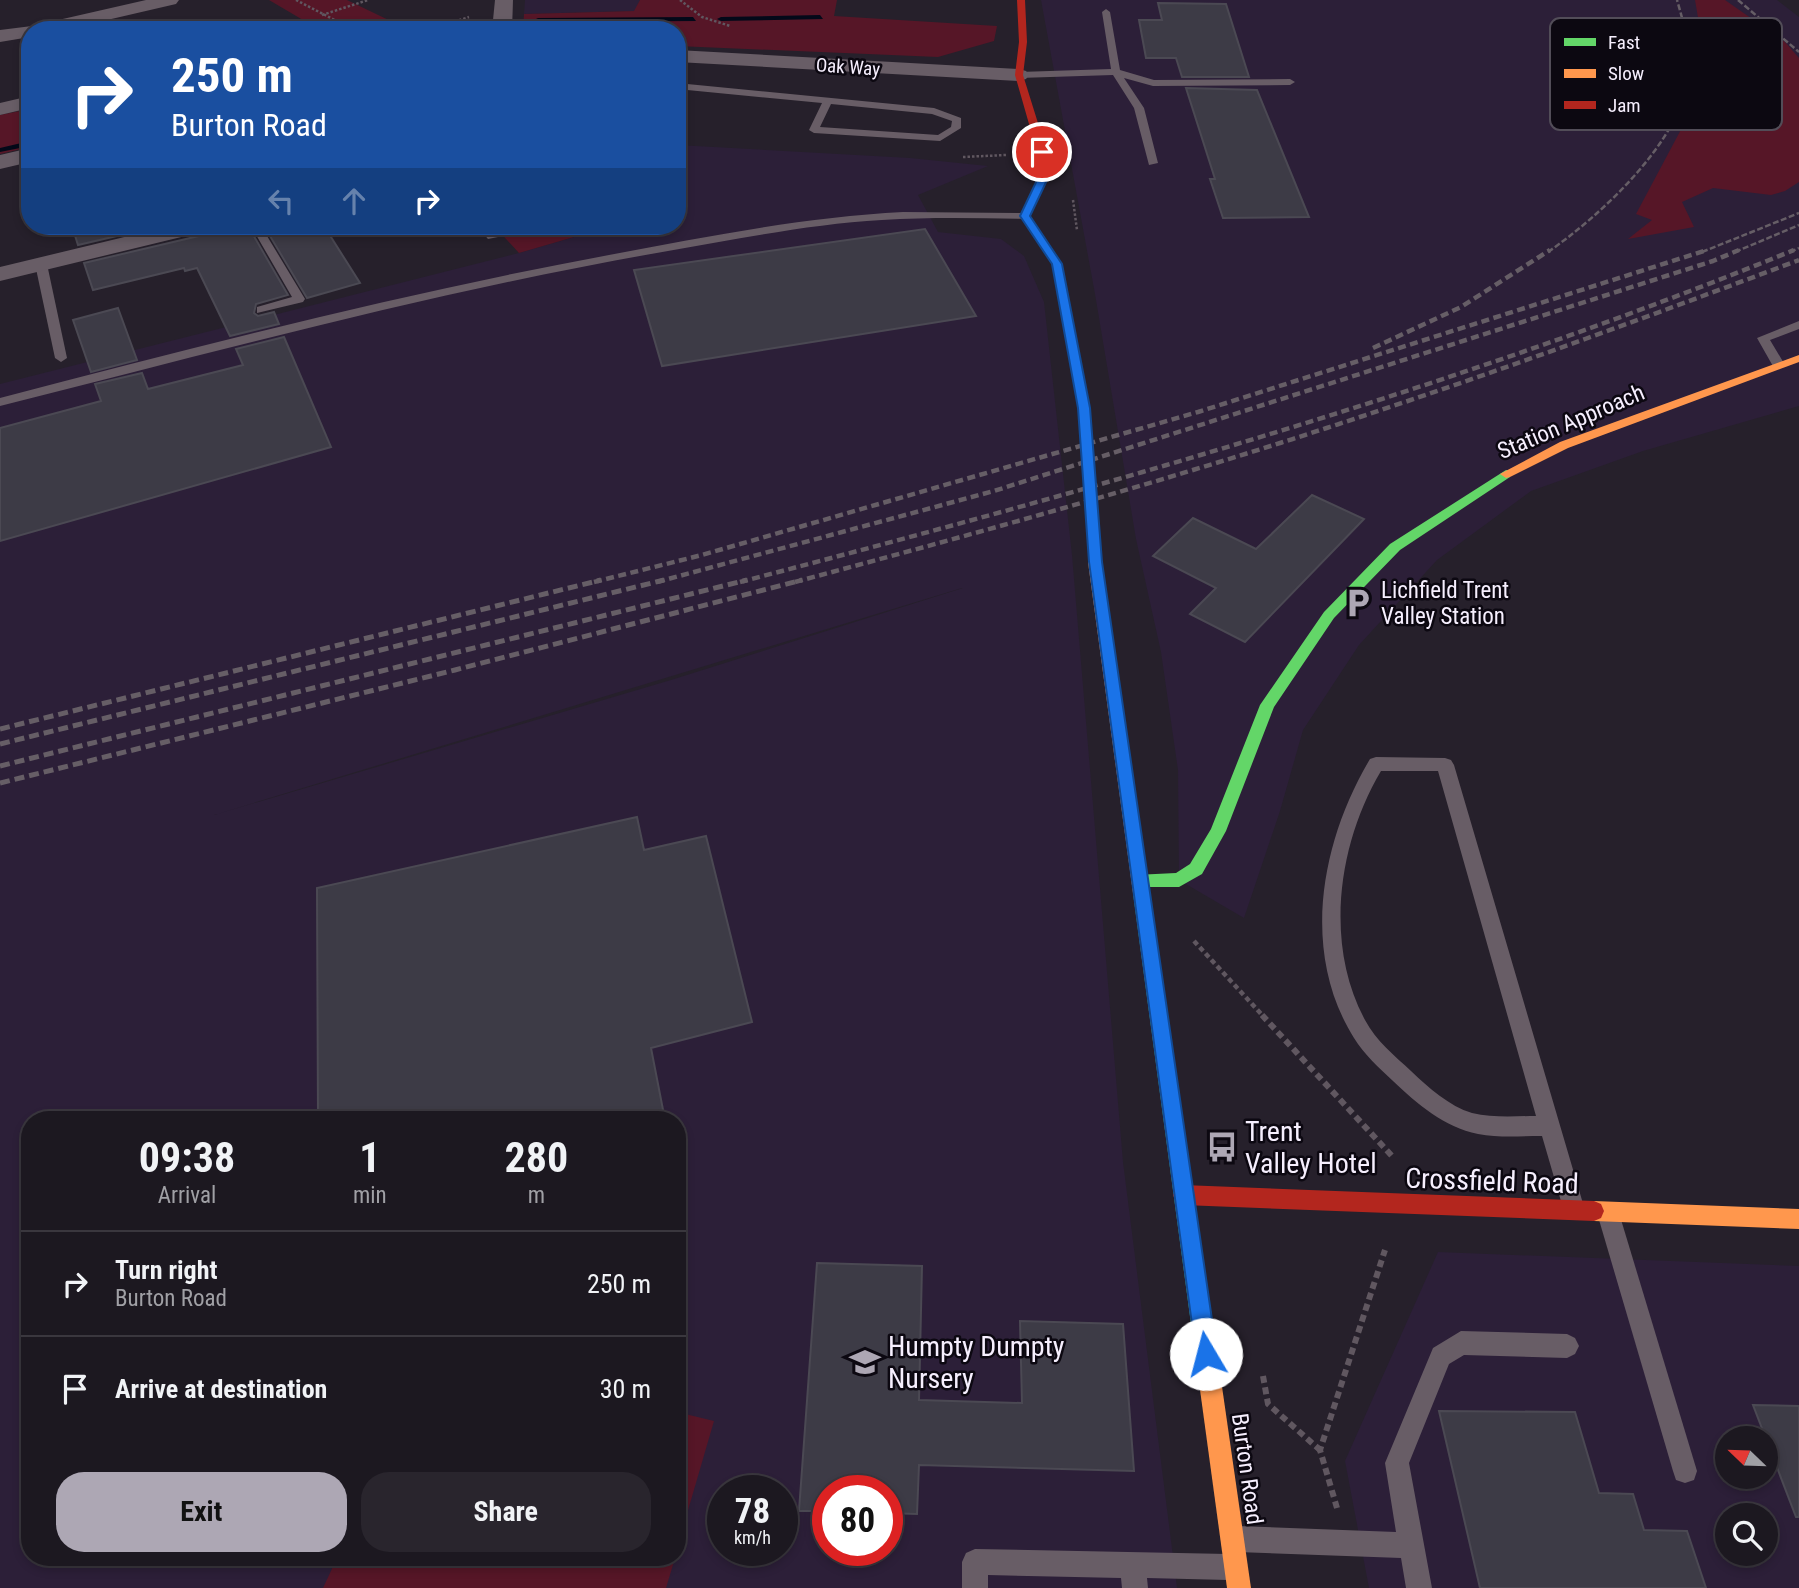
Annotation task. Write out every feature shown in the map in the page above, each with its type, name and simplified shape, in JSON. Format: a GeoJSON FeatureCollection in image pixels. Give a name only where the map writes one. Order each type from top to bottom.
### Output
{"type":"FeatureCollection","features":[{"type":"Feature","properties":{"kind":"main road"},"geometry":{"type":"LineString","coordinates":[[1021,0],[1023,42],[1018,75],[1042,152],[1043,178],[1025,216]]}},
{"type":"Feature","properties":{"kind":"main road","name":"Burton Road"},"geometry":{"type":"LineString","coordinates":[[1025,216],[1057,264],[1084,408],[1095,562],[1238,1577]]}},
{"type":"Feature","properties":{"kind":"main road","name":"Station Approach"},"geometry":{"type":"LineString","coordinates":[[1141,880],[1179,880],[1196,869],[1218,831],[1267,705],[1329,615],[1395,547],[1492,481],[1564,445],[1799,358]]}},
{"type":"Feature","properties":{"kind":"main road","name":"Crossfield Road"},"geometry":{"type":"LineString","coordinates":[[1183,1195],[1799,1219]]}},
{"type":"Feature","properties":{"kind":"street"},"geometry":{"type":"LineString","coordinates":[[77,21],[170,0]]}},
{"type":"Feature","properties":{"kind":"street"},"geometry":{"type":"LineString","coordinates":[[503,21],[504,0]]}},
{"type":"Feature","properties":{"kind":"street"},"geometry":{"type":"LineString","coordinates":[[0,36],[21,32]]}},
{"type":"Feature","properties":{"kind":"street","name":"Oak Way"},"geometry":{"type":"LineString","coordinates":[[686,57],[1018,75]]}},
{"type":"Feature","properties":{"kind":"street"},"geometry":{"type":"LineString","coordinates":[[0,108],[21,104]]}},
{"type":"Feature","properties":{"kind":"street"},"geometry":{"type":"LineString","coordinates":[[0,162],[21,157]]}},
{"type":"Feature","properties":{"kind":"street"},"geometry":{"type":"LineString","coordinates":[[0,274],[41,264],[109,236]]}},
{"type":"Feature","properties":{"kind":"lane"},"geometry":{"type":"LineString","coordinates":[[1105,12],[1116,72],[1139,107],[1153,163]]}},
{"type":"Feature","properties":{"kind":"lane"},"geometry":{"type":"LineString","coordinates":[[1018,75],[1116,72],[1153,83],[1290,82]]}},
{"type":"Feature","properties":{"kind":"lane"},"geometry":{"type":"LineString","coordinates":[[686,87],[828,100],[934,111],[957,120],[956,128],[948,135],[923,138],[814,130],[828,100]]}},
{"type":"Feature","properties":{"kind":"lane"},"geometry":{"type":"LineString","coordinates":[[0,402],[280,329],[506,277],[752,233],[861,218],[933,214],[1025,216]]}},
{"type":"Feature","properties":{"kind":"lane"},"geometry":{"type":"LineString","coordinates":[[261,235],[299,299],[261,310]]}},
{"type":"Feature","properties":{"kind":"lane"},"geometry":{"type":"LineString","coordinates":[[41,264],[61,358]]}},
{"type":"Feature","properties":{"kind":"lane"},"geometry":{"type":"LineString","coordinates":[[1779,365],[1763,338],[1799,325]]}},
{"type":"Feature","properties":{"kind":"lane"},"geometry":{"type":"LineString","coordinates":[[1549,1126],[1474,1123],[1445,1112],[1387,1062],[1360,1030],[1342,995],[1332,948],[1331,899],[1338,855],[1355,800],[1376,764],[1445,765],[1574,1211]]}},
{"type":"Feature","properties":{"kind":"lane"},"geometry":{"type":"LineString","coordinates":[[1608,1212],[1685,1471]]}},
{"type":"Feature","properties":{"kind":"lane"},"geometry":{"type":"LineString","coordinates":[[1419,1588],[1397,1463],[1441,1356],[1461,1343],[1567,1346]]}},
{"type":"Feature","properties":{"kind":"lane"},"geometry":{"type":"LineString","coordinates":[[1234,1539],[1412,1546]]}},
{"type":"Feature","properties":{"kind":"lane"},"geometry":{"type":"LineString","coordinates":[[975,1588],[975,1562],[1134,1576],[1238,1577]]}},
{"type":"Feature","properties":{"kind":"path"},"geometry":{"type":"LineString","coordinates":[[296,0],[335,21]]}},
{"type":"Feature","properties":{"kind":"path"},"geometry":{"type":"LineString","coordinates":[[322,15],[368,0]]}},
{"type":"Feature","properties":{"kind":"path"},"geometry":{"type":"LineString","coordinates":[[923,138],[919,153],[967,157],[1042,152]]}},
{"type":"Feature","properties":{"kind":"path"},"geometry":{"type":"LineString","coordinates":[[1188,933],[1395,1158],[1402,1204]]}},
{"type":"Feature","properties":{"kind":"path"},"geometry":{"type":"LineString","coordinates":[[1348,1544],[1320,1450],[1388,1240],[1380,1203]]}},
{"type":"Feature","properties":{"kind":"shaded area"},"geometry":{"type":"Polygon","coordinates":[[[269,0],[347,0],[391,21],[305,21],[269,0]]]}},
{"type":"Feature","properties":{"kind":"shaded area"},"geometry":{"type":"Polygon","coordinates":[[[525,0],[640,0],[635,11],[524,14],[525,0]]]}},
{"type":"Feature","properties":{"kind":"shaded area"},"geometry":{"type":"Polygon","coordinates":[[[640,0],[837,0],[834,16],[997,26],[994,41],[938,57],[686,46],[686,21],[524,21],[524,14],[634,11],[640,0]]]}},
{"type":"Feature","properties":{"kind":"shaded area"},"geometry":{"type":"Polygon","coordinates":[[[1041,0],[1777,0],[1799,17],[1799,406],[1643,451],[1531,491],[1437,560],[1359,645],[1303,730],[1280,811],[1244,918],[1179,880],[1178,770],[1161,652],[1136,539],[1095,294],[1041,0]]]}},
{"type":"Feature","properties":{"kind":"shaded area"},"geometry":{"type":"Polygon","coordinates":[[[1695,0],[1725,0],[1751,18],[1698,18],[1695,0]]]}},
{"type":"Feature","properties":{"kind":"shaded area"},"geometry":{"type":"Polygon","coordinates":[[[1782,40],[1785,42],[1799,58],[1799,182],[1785,191],[1771,195],[1713,188],[1682,202],[1694,227],[1628,239],[1652,220],[1636,214],[1681,130],[1782,130],[1782,40]]]}},
{"type":"Feature","properties":{"kind":"shaded area"},"geometry":{"type":"Polygon","coordinates":[[[21,111],[21,149],[0,154],[0,115],[21,111]]]}},
{"type":"Feature","properties":{"kind":"shaded area"},"geometry":{"type":"Polygon","coordinates":[[[686,146],[910,158],[988,166],[918,195],[938,232],[1001,239],[1024,256],[1044,302],[1072,555],[1123,1162],[1177,1588],[0,1588],[0,384],[581,235],[686,235],[686,146]],[[963,588],[214,815],[671,680],[963,588]]]}},
{"type":"Feature","properties":{"kind":"shaded area"},"geometry":{"type":"Polygon","coordinates":[[[502,235],[581,235],[519,253],[502,235]]]}},
{"type":"Feature","properties":{"kind":"shaded area"},"geometry":{"type":"Polygon","coordinates":[[[1438,1252],[1799,1266],[1799,1588],[1369,1588],[1345,1461],[1438,1252]]]}},
{"type":"Feature","properties":{"kind":"shaded area"},"geometry":{"type":"Polygon","coordinates":[[[686,1414],[714,1421],[686,1517],[686,1414]]]}},
{"type":"Feature","properties":{"kind":"shaded area"},"geometry":{"type":"Polygon","coordinates":[[[333,1566],[673,1566],[666,1588],[323,1588],[333,1566]]]}},
{"type":"Feature","properties":{"kind":"building"},"geometry":{"type":"Polygon","coordinates":[[[1158,3],[1226,4],[1249,77],[1182,77],[1176,58],[1146,58],[1139,20],[1162,20],[1158,3]]]}},
{"type":"Feature","properties":{"kind":"building"},"geometry":{"type":"Polygon","coordinates":[[[1186,88],[1257,90],[1309,217],[1223,218],[1210,179],[1215,179],[1186,88]]]}},
{"type":"Feature","properties":{"kind":"building"},"geometry":{"type":"Polygon","coordinates":[[[925,229],[976,316],[662,366],[634,270],[925,229]]]}},
{"type":"Feature","properties":{"kind":"building"},"geometry":{"type":"Polygon","coordinates":[[[75,235],[121,235],[78,245],[75,235]]]}},
{"type":"Feature","properties":{"kind":"building"},"geometry":{"type":"Polygon","coordinates":[[[203,235],[253,235],[288,295],[256,304],[254,313],[258,316],[274,312],[279,324],[230,336],[197,268],[185,271],[184,268],[93,290],[84,263],[203,235]]]}},
{"type":"Feature","properties":{"kind":"building"},"geometry":{"type":"Polygon","coordinates":[[[269,235],[330,235],[360,283],[307,298],[269,235]]]}},
{"type":"Feature","properties":{"kind":"building"},"geometry":{"type":"Polygon","coordinates":[[[118,308],[137,360],[91,372],[73,320],[118,308]]]}},
{"type":"Feature","properties":{"kind":"building"},"geometry":{"type":"Polygon","coordinates":[[[284,337],[331,447],[0,541],[0,428],[101,401],[95,384],[142,373],[148,389],[243,365],[236,349],[284,337]]]}},
{"type":"Feature","properties":{"kind":"building"},"geometry":{"type":"Polygon","coordinates":[[[1312,495],[1364,519],[1245,642],[1190,614],[1216,588],[1153,556],[1193,518],[1256,549],[1312,495]]]}},
{"type":"Feature","properties":{"kind":"building"},"geometry":{"type":"Polygon","coordinates":[[[637,817],[644,850],[706,836],[752,1022],[651,1048],[663,1111],[318,1111],[317,888],[637,817]]]}},
{"type":"Feature","properties":{"kind":"building","name":"Humpty Dumpty Nursery"},"geometry":{"type":"Polygon","coordinates":[[[817,1263],[922,1266],[919,1400],[1022,1403],[1020,1321],[1123,1324],[1134,1471],[919,1465],[917,1514],[903,1514],[903,1475],[812,1475],[812,1511],[799,1511],[817,1263]]]}},
{"type":"Feature","properties":{"kind":"building"},"geometry":{"type":"Polygon","coordinates":[[[1753,1405],[1799,1406],[1799,1517],[1796,1517],[1778,1470],[1778,1426],[1761,1426],[1753,1405]]]}},
{"type":"Feature","properties":{"kind":"building"},"geometry":{"type":"Polygon","coordinates":[[[1439,1411],[1575,1412],[1599,1493],[1633,1494],[1644,1530],[1687,1531],[1706,1588],[1480,1588],[1439,1411]]]}},
{"type":"Feature","properties":{"kind":"waterway"},"geometry":{"type":"LineString","coordinates":[[721,19],[820,17]]}},
{"type":"Feature","properties":{"kind":"waterway"},"geometry":{"type":"LineString","coordinates":[[538,20],[693,19]]}},
{"type":"Feature","properties":{"kind":"waterway"},"geometry":{"type":"LineString","coordinates":[[0,150],[21,145]]}},
{"type":"Feature","properties":{"kind":"railway"},"geometry":{"type":"LineString","coordinates":[[1677,0],[1682,18]]}},
{"type":"Feature","properties":{"kind":"railway"},"geometry":{"type":"LineString","coordinates":[[1738,0],[1759,18]]}},
{"type":"Feature","properties":{"kind":"railway"},"geometry":{"type":"LineString","coordinates":[[1782,38],[1799,52]]}},
{"type":"Feature","properties":{"kind":"railway"},"geometry":{"type":"LineString","coordinates":[[1548,252],[1614,198],[1655,150],[1668,130]]}},
{"type":"Feature","properties":{"kind":"railway"},"geometry":{"type":"LineString","coordinates":[[1707,250],[1799,213]]}},
{"type":"Feature","properties":{"kind":"railway"},"geometry":{"type":"LineString","coordinates":[[1735,252],[1799,225]]}},
{"type":"Feature","properties":{"kind":"railway"},"geometry":{"type":"LineString","coordinates":[[1790,252],[1799,248]]}},
{"type":"Feature","properties":{"kind":"railway"},"geometry":{"type":"LineString","coordinates":[[1373,348],[1461,307],[1550,250]]}},
{"type":"Feature","properties":{"kind":"railway"},"geometry":{"type":"LineString","coordinates":[[594,582],[702,555],[1198,412],[1707,250]]}},
{"type":"Feature","properties":{"kind":"railway"},"geometry":{"type":"LineString","coordinates":[[1702,252],[1707,250]]}},
{"type":"Feature","properties":{"kind":"railway"},"geometry":{"type":"LineString","coordinates":[[657,582],[994,491],[1713,261],[1739,250]]}},
{"type":"Feature","properties":{"kind":"railway"},"geometry":{"type":"LineString","coordinates":[[740,582],[1140,473],[1405,392],[1665,300],[1794,250]]}},
{"type":"Feature","properties":{"kind":"railway"},"geometry":{"type":"LineString","coordinates":[[795,582],[1079,504],[1290,440],[1525,360],[1799,260]]}},
{"type":"Feature","properties":{"kind":"railway"},"geometry":{"type":"LineString","coordinates":[[0,729],[601,580]]}},
{"type":"Feature","properties":{"kind":"railway"},"geometry":{"type":"LineString","coordinates":[[0,744],[664,580]]}},
{"type":"Feature","properties":{"kind":"railway"},"geometry":{"type":"LineString","coordinates":[[0,766],[747,580]]}},
{"type":"Feature","properties":{"kind":"railway"},"geometry":{"type":"LineString","coordinates":[[0,783],[455,670],[802,580]]}},
{"type":"Feature","properties":{"kind":"traffic: fast"},"geometry":{"type":"LineString","coordinates":[[1084,408],[1095,562]]}},
{"type":"Feature","properties":{"kind":"traffic: fast"},"geometry":{"type":"LineString","coordinates":[[1141,880],[1179,880],[1196,869],[1218,831],[1267,705],[1329,615],[1395,547],[1506,474]]}},
{"type":"Feature","properties":{"kind":"traffic: fast"},"geometry":{"type":"LineString","coordinates":[[1141,893],[1203,1331]]}},
{"type":"Feature","properties":{"kind":"traffic: slow"},"geometry":{"type":"LineString","coordinates":[[1506,474],[1564,445],[1799,358]]}},
{"type":"Feature","properties":{"kind":"traffic: slow"},"geometry":{"type":"LineString","coordinates":[[1095,562],[1141,893]]}},
{"type":"Feature","properties":{"kind":"traffic: slow"},"geometry":{"type":"LineString","coordinates":[[1594,1211],[1799,1219]]}},
{"type":"Feature","properties":{"kind":"traffic: slow"},"geometry":{"type":"LineString","coordinates":[[1203,1331],[1239,1588]]}},
{"type":"Feature","properties":{"kind":"traffic: jam"},"geometry":{"type":"LineString","coordinates":[[1021,0],[1023,42],[1019,75],[1042,152],[1043,178],[1025,216],[1057,264],[1084,408]]}},
{"type":"Feature","properties":{"kind":"traffic: jam"},"geometry":{"type":"LineString","coordinates":[[1183,1195],[1594,1211]]}},
{"type":"Feature","properties":{"kind":"place","name":"Lichfield Trent Valley Station"},"geometry":{"type":"Point","coordinates":[1358,603]}},
{"type":"Feature","properties":{"kind":"place","name":"Trent Valley Hotel"},"geometry":{"type":"Point","coordinates":[1222,1147]}},
{"type":"Feature","properties":{"kind":"place","name":"Humpty Dumpty Nursery"},"geometry":{"type":"Point","coordinates":[865,1362]}},
{"type":"Feature","properties":{"kind":"route"},"geometry":{"type":"LineString","coordinates":[[1042,152],[1043,178],[1025,216],[1057,264],[1084,408],[1095,562],[1206,1354]]}}]}
